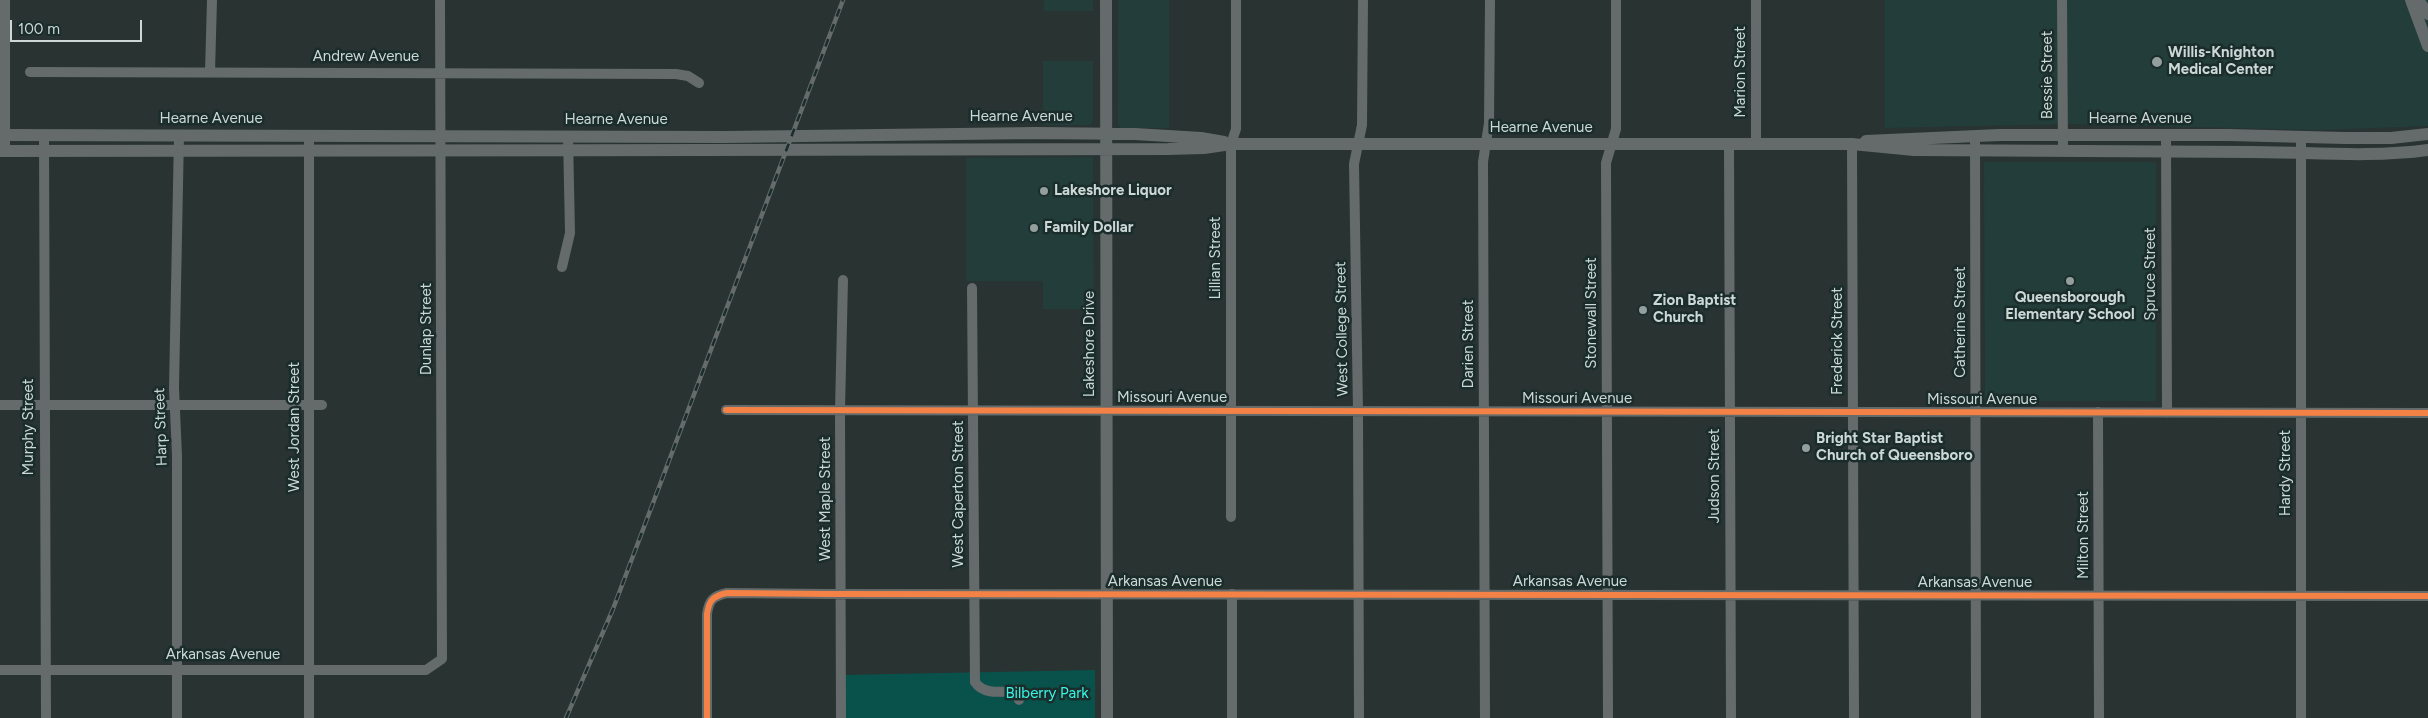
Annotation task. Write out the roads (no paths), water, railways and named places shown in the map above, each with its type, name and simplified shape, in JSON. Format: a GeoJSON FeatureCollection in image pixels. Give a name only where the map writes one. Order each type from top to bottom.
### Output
{"type":"FeatureCollection","features":[{"type":"Feature","properties":{"kind":"main road","name":"Lakeshore Drive"},"geometry":{"type":"LineString","coordinates":[[1106,0],[1107,718]]}},
{"type":"Feature","properties":{"kind":"main road"},"geometry":{"type":"LineString","coordinates":[[2410,0],[2428,46]]}},
{"type":"Feature","properties":{"kind":"main road"},"geometry":{"type":"LineString","coordinates":[[2418,0],[2428,14]]}},
{"type":"Feature","properties":{"kind":"main road","name":"Hearne Avenue"},"geometry":{"type":"LineString","coordinates":[[2,135],[725,137],[981,133],[1105,134],[1201,138],[1231,144]]}},
{"type":"Feature","properties":{"kind":"main road"},"geometry":{"type":"LineString","coordinates":[[980,150],[981,133]]}},
{"type":"Feature","properties":{"kind":"main road","name":"Hearne Avenue"},"geometry":{"type":"LineString","coordinates":[[2,151],[568,152],[721,149],[980,150],[1204,148],[1231,144],[1852,144],[1906,138],[1975,136],[2166,135],[2372,138],[2428,134]]}},
{"type":"Feature","properties":{"kind":"main road"},"geometry":{"type":"LineString","coordinates":[[2256,136],[2256,152]]}},
{"type":"Feature","properties":{"kind":"main road"},"geometry":{"type":"LineString","coordinates":[[2372,138],[2375,154]]}},
{"type":"Feature","properties":{"kind":"main road","name":"Hearne Avenue"},"geometry":{"type":"LineString","coordinates":[[1852,144],[1885,149],[1975,151],[2301,152],[2392,155],[2428,150]]}},
{"type":"Feature","properties":{"kind":"main road"},"geometry":{"type":"LineString","coordinates":[[2392,155],[2428,156]]}},
{"type":"Feature","properties":{"kind":"street"},"geometry":{"type":"LineString","coordinates":[[2,151],[5,0]]}},
{"type":"Feature","properties":{"kind":"street"},"geometry":{"type":"LineString","coordinates":[[210,72],[212,0]]}},
{"type":"Feature","properties":{"kind":"street","name":"Dunlap Street"},"geometry":{"type":"LineString","coordinates":[[440,0],[442,659]]}},
{"type":"Feature","properties":{"kind":"street","name":"Lillian Street"},"geometry":{"type":"LineString","coordinates":[[1231,517],[1231,144],[1236,129],[1236,0]]}},
{"type":"Feature","properties":{"kind":"street","name":"West College Street"},"geometry":{"type":"LineString","coordinates":[[1359,718],[1358,411],[1354,164],[1362,125],[1363,0]]}},
{"type":"Feature","properties":{"kind":"street","name":"Darien Street"},"geometry":{"type":"LineString","coordinates":[[1485,718],[1483,162],[1489,123],[1490,0]]}},
{"type":"Feature","properties":{"kind":"street","name":"Stonewall Street"},"geometry":{"type":"LineString","coordinates":[[1608,718],[1606,164],[1616,129],[1616,0]]}},
{"type":"Feature","properties":{"kind":"street","name":"Marion Street"},"geometry":{"type":"LineString","coordinates":[[1756,0],[1756,144]]}},
{"type":"Feature","properties":{"kind":"street","name":"Bessie Street"},"geometry":{"type":"LineString","coordinates":[[2062,0],[2063,151]]}},
{"type":"Feature","properties":{"kind":"street","name":"Andrew Avenue"},"geometry":{"type":"LineString","coordinates":[[30,72],[676,74],[688,76],[699,83]]}},
{"type":"Feature","properties":{"kind":"street","name":"Murphy Street"},"geometry":{"type":"LineString","coordinates":[[44,135],[46,718]]}},
{"type":"Feature","properties":{"kind":"street","name":"Harp Street"},"geometry":{"type":"LineString","coordinates":[[177,718],[177,456],[175,404],[179,135]]}},
{"type":"Feature","properties":{"kind":"street"},"geometry":{"type":"LineString","coordinates":[[207,151],[208,135]]}},
{"type":"Feature","properties":{"kind":"street","name":"West Jordan Street"},"geometry":{"type":"LineString","coordinates":[[309,135],[309,718]]}},
{"type":"Feature","properties":{"kind":"street","name":"Spruce Street"},"geometry":{"type":"LineString","coordinates":[[2166,135],[2167,413]]}},
{"type":"Feature","properties":{"kind":"street"},"geometry":{"type":"LineString","coordinates":[[562,268],[570,233],[568,136]]}},
{"type":"Feature","properties":{"kind":"street","name":"Catherine Street"},"geometry":{"type":"LineString","coordinates":[[1975,136],[1976,718]]}},
{"type":"Feature","properties":{"kind":"street","name":"Hardy Street"},"geometry":{"type":"LineString","coordinates":[[2301,138],[2301,718]]}},
{"type":"Feature","properties":{"kind":"street","name":"Judson Street"},"geometry":{"type":"LineString","coordinates":[[1729,144],[1731,718]]}},
{"type":"Feature","properties":{"kind":"street","name":"Frederick Street"},"geometry":{"type":"LineString","coordinates":[[1852,144],[1854,718]]}},
{"type":"Feature","properties":{"kind":"street","name":"West Maple Street"},"geometry":{"type":"LineString","coordinates":[[841,718],[840,410],[843,280]]}},
{"type":"Feature","properties":{"kind":"street","name":"West Caperton Street"},"geometry":{"type":"LineString","coordinates":[[972,288],[975,682],[980,689],[988,692],[1019,691],[1019,700]]}},
{"type":"Feature","properties":{"kind":"street"},"geometry":{"type":"LineString","coordinates":[[0,405],[322,405]]}},
{"type":"Feature","properties":{"kind":"street","name":"Missouri Avenue"},"geometry":{"type":"LineString","coordinates":[[726,410],[2428,413]]}},
{"type":"Feature","properties":{"kind":"street","name":"Milton Street"},"geometry":{"type":"LineString","coordinates":[[2098,412],[2099,718]]}},
{"type":"Feature","properties":{"kind":"street","name":"Arkansas Avenue"},"geometry":{"type":"LineString","coordinates":[[707,718],[708,604],[713,597],[727,592],[841,594],[2428,596]]}},
{"type":"Feature","properties":{"kind":"street"},"geometry":{"type":"LineString","coordinates":[[1232,594],[1232,718]]}},
{"type":"Feature","properties":{"kind":"street","name":"Arkansas Avenue"},"geometry":{"type":"LineString","coordinates":[[0,670],[426,670],[442,659]]}},
{"type":"Feature","properties":{"kind":"railway"},"geometry":{"type":"LineString","coordinates":[[566,718],[613,609],[843,0]]}},
{"type":"Feature","properties":{"kind":"place","name":"Willis-Knighton Medical Center"},"geometry":{"type":"Point","coordinates":[2157,62]}},
{"type":"Feature","properties":{"kind":"place","name":"Lakeshore Liquor"},"geometry":{"type":"Point","coordinates":[1044,191]}},
{"type":"Feature","properties":{"kind":"place","name":"Family Dollar"},"geometry":{"type":"Point","coordinates":[1034,228]}},
{"type":"Feature","properties":{"kind":"place","name":"Queensborough Elementary School"},"geometry":{"type":"Point","coordinates":[2070,281]}},
{"type":"Feature","properties":{"kind":"place","name":"Zion Baptist Church"},"geometry":{"type":"Point","coordinates":[1643,310]}},
{"type":"Feature","properties":{"kind":"place","name":"Bright Star Baptist Church of Queensboro"},"geometry":{"type":"Point","coordinates":[1806,448]}},
{"type":"Feature","properties":{"kind":"park label","name":"Bilberry Park"},"geometry":{"type":"Point","coordinates":[1047,694]}}]}
